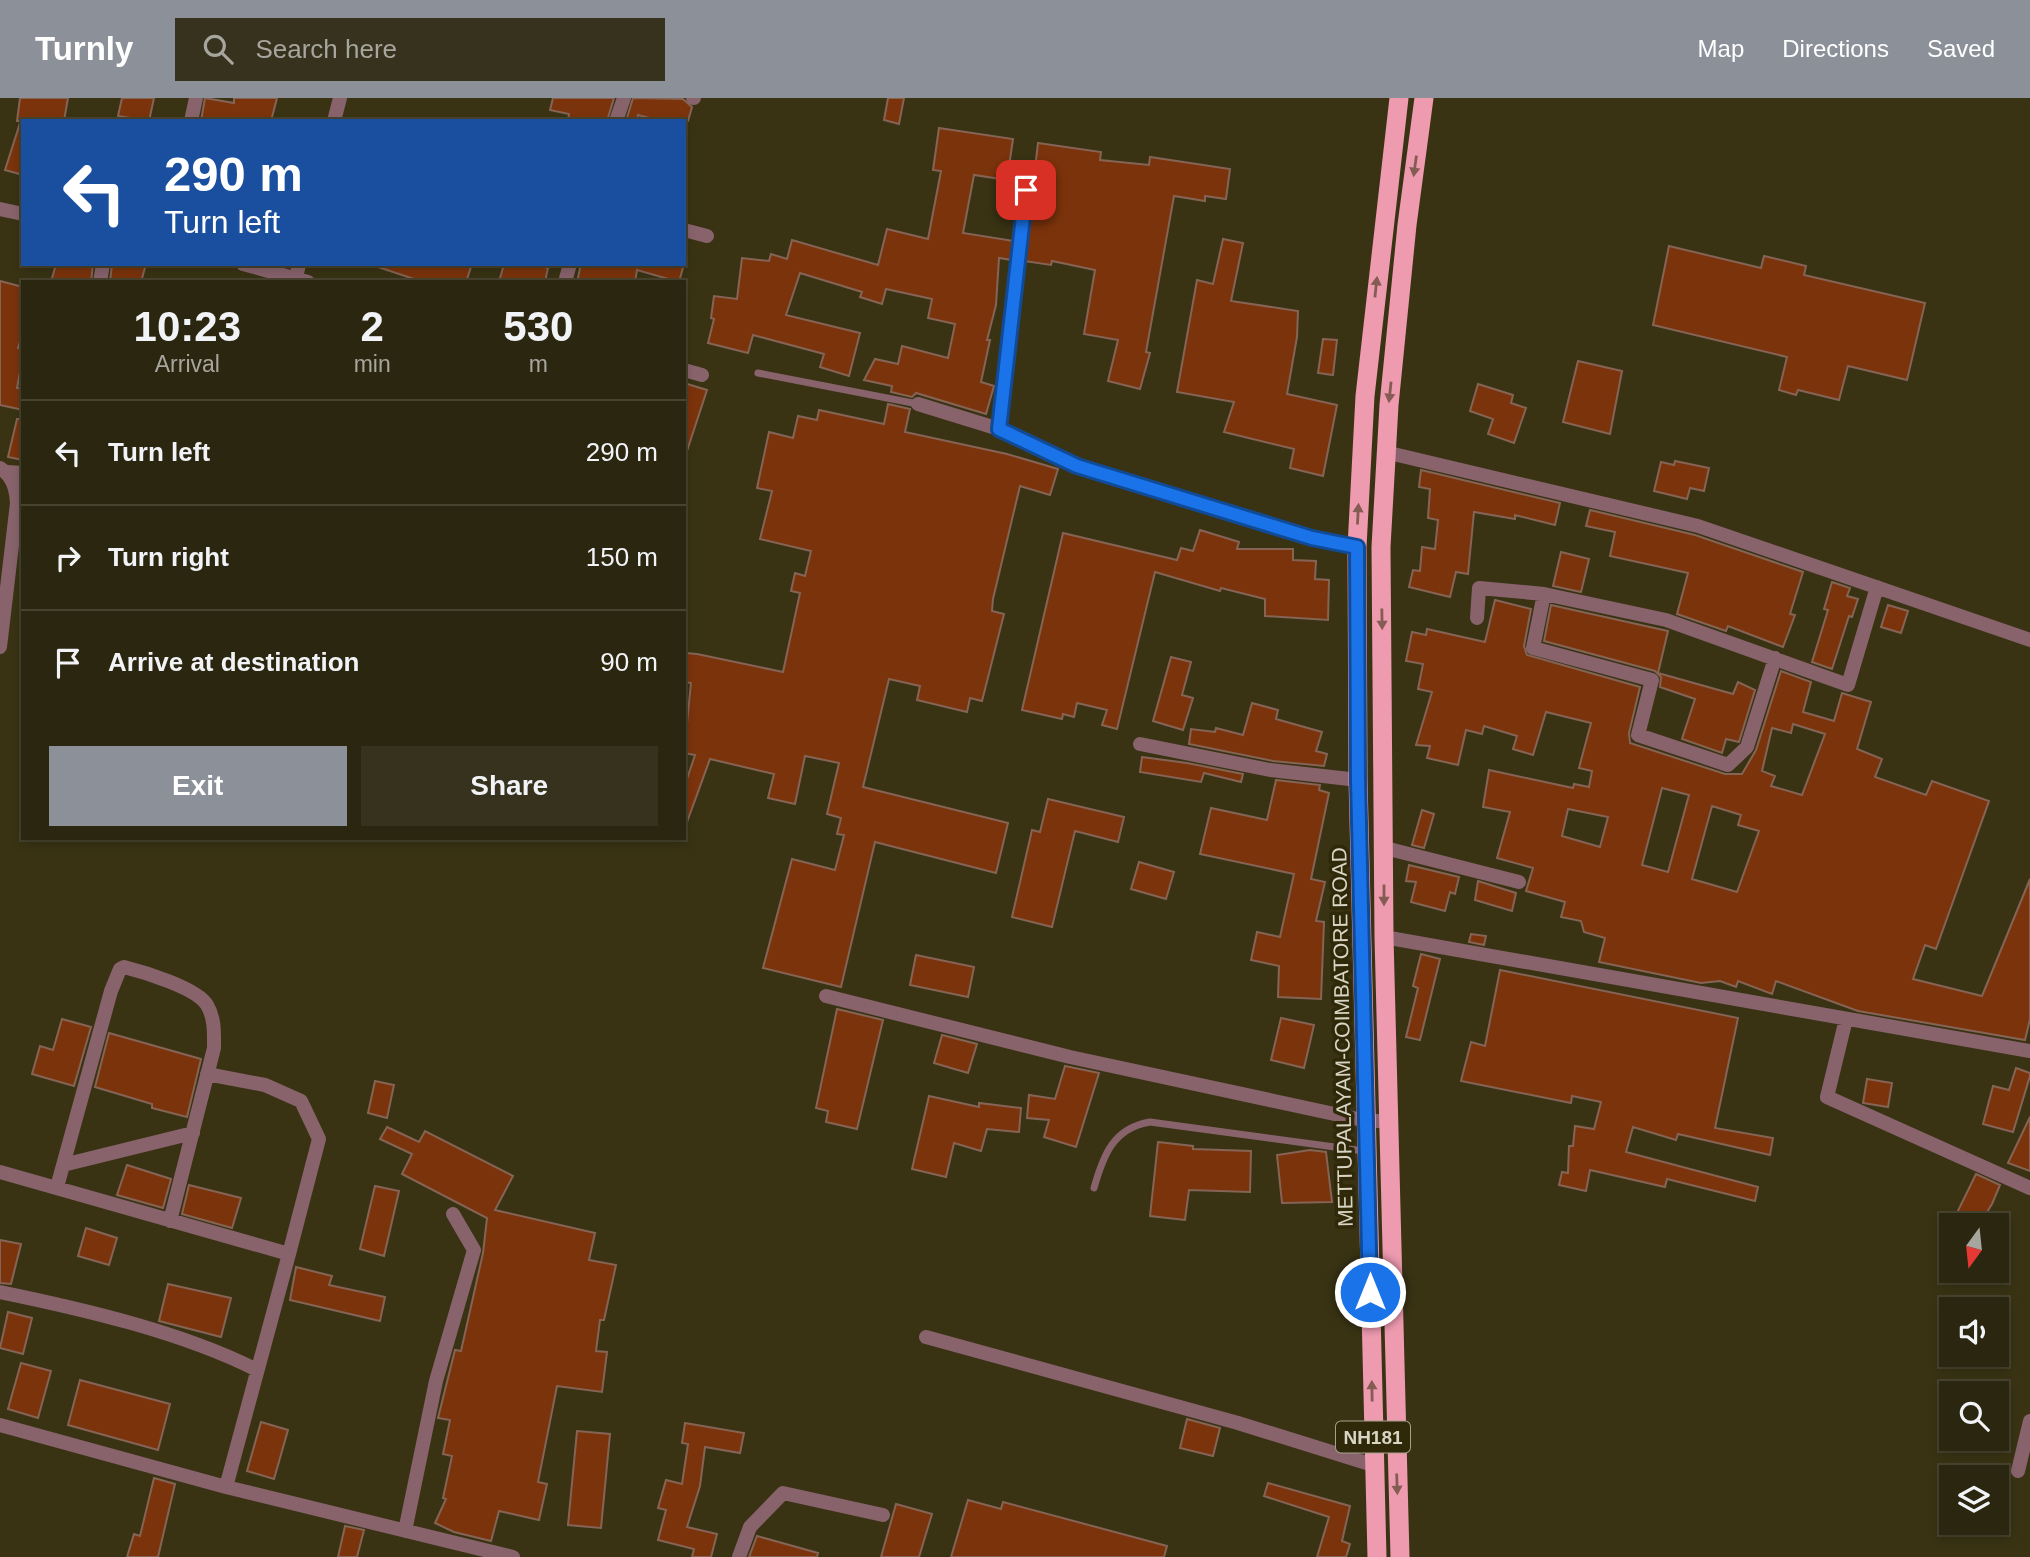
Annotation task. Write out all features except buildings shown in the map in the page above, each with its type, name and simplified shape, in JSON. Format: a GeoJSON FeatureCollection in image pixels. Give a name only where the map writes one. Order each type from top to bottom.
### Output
{"type":"FeatureCollection","features":[{"type":"Feature","properties":{"kind":"highway","name":"METTUPALAYAM-COIMBATORE ROAD"},"geometry":{"type":"LineString","coordinates":[[1377,1557],[1358,780],[1357,547],[1366,383],[1399,98]]}},
{"type":"Feature","properties":{"kind":"highway","name":"NH181"},"geometry":{"type":"LineString","coordinates":[[1400,1557],[1384,937],[1381,547],[1385,452],[1407,225],[1424,98]]}},
{"type":"Feature","properties":{"kind":"highway"},"geometry":{"type":"LineString","coordinates":[[1357,547],[1381,547]]}},
{"type":"Feature","properties":{"kind":"street"},"geometry":{"type":"LineString","coordinates":[[191,119],[196,98]]}},
{"type":"Feature","properties":{"kind":"street"},"geometry":{"type":"LineString","coordinates":[[335,119],[340,98]]}},
{"type":"Feature","properties":{"kind":"street"},"geometry":{"type":"LineString","coordinates":[[617,119],[624,98]]}},
{"type":"Feature","properties":{"kind":"street"},"geometry":{"type":"LineString","coordinates":[[0,209],[21,214]]}},
{"type":"Feature","properties":{"kind":"street"},"geometry":{"type":"LineString","coordinates":[[686,231],[707,236]]}},
{"type":"Feature","properties":{"kind":"street"},"geometry":{"type":"LineString","coordinates":[[254,266],[301,275]]}},
{"type":"Feature","properties":{"kind":"street"},"geometry":{"type":"LineString","coordinates":[[686,370],[702,374]]}},
{"type":"Feature","properties":{"kind":"street"},"geometry":{"type":"LineString","coordinates":[[918,404],[999,429],[1077,466],[1312,538],[1357,547]]}},
{"type":"Feature","properties":{"kind":"street"},"geometry":{"type":"LineString","coordinates":[[1385,452],[1698,526],[2030,640]]}},
{"type":"Feature","properties":{"kind":"street"},"geometry":{"type":"LineString","coordinates":[[0,647],[4,584],[17,503],[16,489],[4,470]]}},
{"type":"Feature","properties":{"kind":"street"},"geometry":{"type":"LineString","coordinates":[[1477,618],[1479,588],[1544,594],[1666,621],[1848,685],[1877,587]]}},
{"type":"Feature","properties":{"kind":"street"},"geometry":{"type":"LineString","coordinates":[[1544,594],[1532,648],[1652,680],[1638,735],[1728,765],[1747,747],[1775,658]]}},
{"type":"Feature","properties":{"kind":"street"},"geometry":{"type":"LineString","coordinates":[[1140,744],[1270,770],[1358,780]]}},
{"type":"Feature","properties":{"kind":"street"},"geometry":{"type":"LineString","coordinates":[[1385,848],[1519,882]]}},
{"type":"Feature","properties":{"kind":"street"},"geometry":{"type":"LineString","coordinates":[[1384,937],[2030,1051]]}},
{"type":"Feature","properties":{"kind":"street"},"geometry":{"type":"LineString","coordinates":[[57,1187],[111,991],[120,969],[147,973],[206,1003],[213,1018],[214,1048],[170,1221]]}},
{"type":"Feature","properties":{"kind":"street"},"geometry":{"type":"LineString","coordinates":[[826,996],[1070,1057],[1367,1121],[1390,1121]]}},
{"type":"Feature","properties":{"kind":"street"},"geometry":{"type":"LineString","coordinates":[[1846,1019],[1827,1097],[2030,1188]]}},
{"type":"Feature","properties":{"kind":"street"},"geometry":{"type":"LineString","coordinates":[[207,1074],[265,1085],[302,1101],[319,1139],[226,1487]]}},
{"type":"Feature","properties":{"kind":"street"},"geometry":{"type":"LineString","coordinates":[[63,1164],[193,1133]]}},
{"type":"Feature","properties":{"kind":"street"},"geometry":{"type":"LineString","coordinates":[[0,1172],[289,1254]]}},
{"type":"Feature","properties":{"kind":"street"},"geometry":{"type":"LineString","coordinates":[[405,1531],[436,1381],[474,1250],[453,1214]]}},
{"type":"Feature","properties":{"kind":"street"},"geometry":{"type":"LineString","coordinates":[[0,1292],[51,1303],[219,1350],[257,1370]]}},
{"type":"Feature","properties":{"kind":"street"},"geometry":{"type":"LineString","coordinates":[[926,1337],[1238,1423],[1373,1465]]}},
{"type":"Feature","properties":{"kind":"street"},"geometry":{"type":"LineString","coordinates":[[2018,1471],[2030,1421]]}},
{"type":"Feature","properties":{"kind":"street"},"geometry":{"type":"LineString","coordinates":[[0,1424],[226,1487],[513,1557]]}},
{"type":"Feature","properties":{"kind":"street"},"geometry":{"type":"LineString","coordinates":[[739,1557],[750,1527],[783,1493],[883,1515]]}},
{"type":"Feature","properties":{"kind":"lane"},"geometry":{"type":"LineString","coordinates":[[999,429],[1029,166]]}},
{"type":"Feature","properties":{"kind":"lane"},"geometry":{"type":"LineString","coordinates":[[758,373],[918,404]]}},
{"type":"Feature","properties":{"kind":"lane"},"geometry":{"type":"LineString","coordinates":[[1094,1188],[1102,1161],[1119,1136],[1131,1125],[1150,1122],[1368,1152]]}},
{"type":"Feature","properties":{"kind":"route"},"geometry":{"type":"LineString","coordinates":[[1026,190],[999,429],[1077,466],[1312,538],[1357,547],[1358,780],[1370,1292]]}}]}
